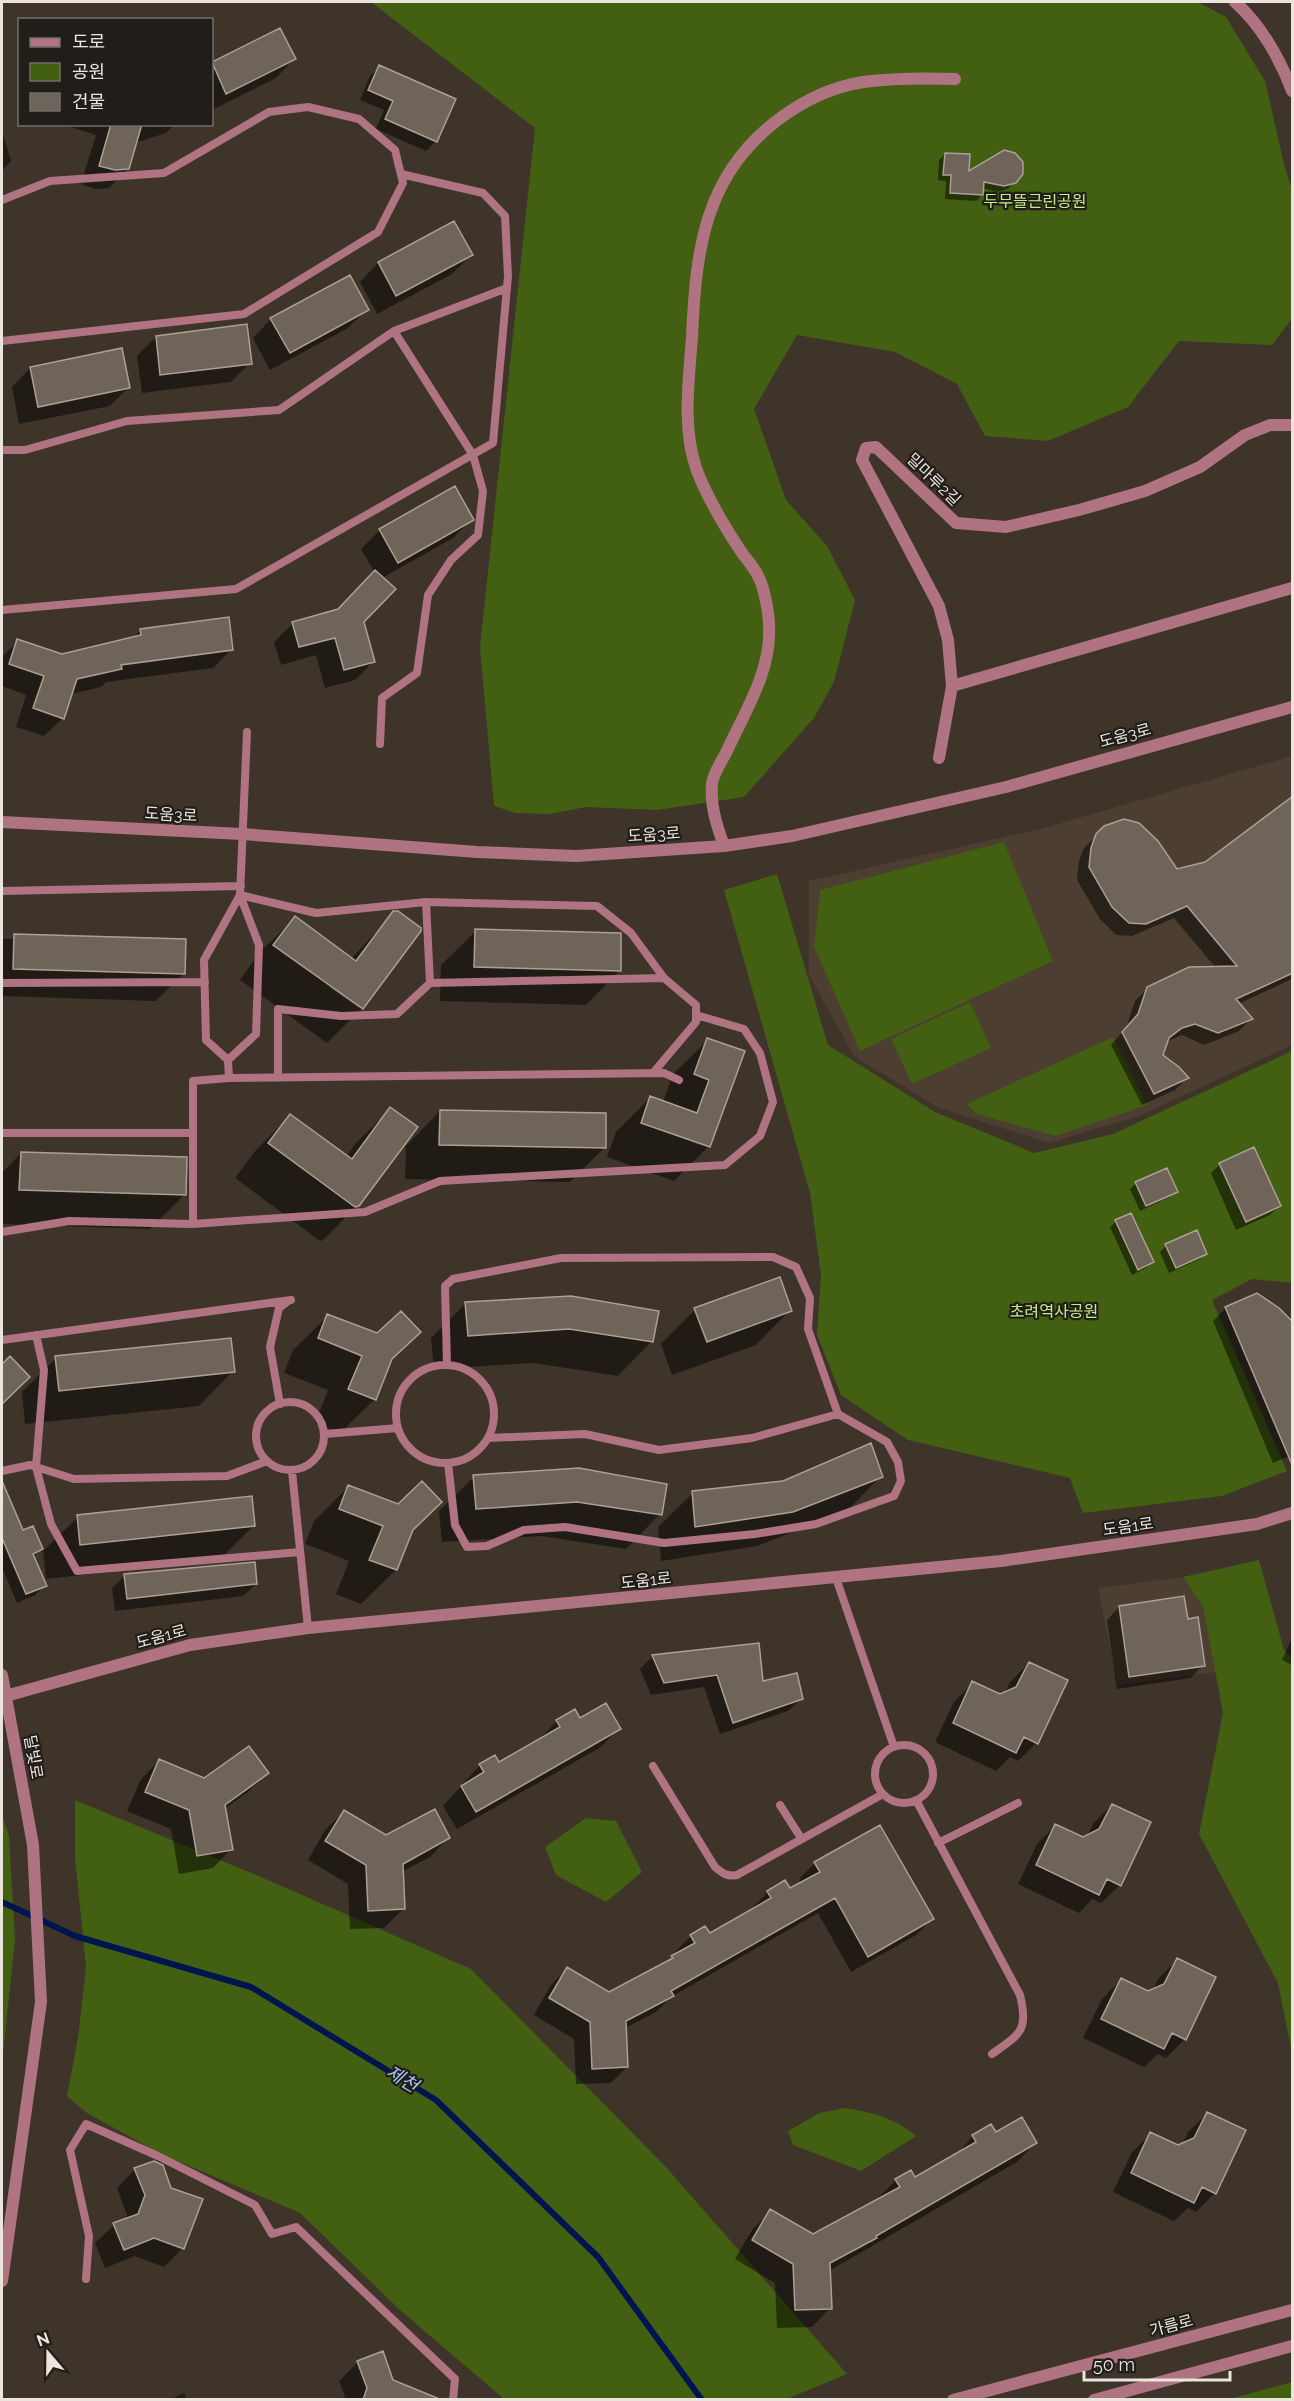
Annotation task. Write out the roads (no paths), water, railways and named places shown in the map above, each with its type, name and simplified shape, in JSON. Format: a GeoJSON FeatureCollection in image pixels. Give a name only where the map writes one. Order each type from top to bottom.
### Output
{"type":"FeatureCollection","features":[{"type":"Feature","properties":{"kind":"street"},"geometry":{"type":"LineString","coordinates":[[1234,2],[1252,16],[1287,75],[1293,91]]}},
{"type":"Feature","properties":{"kind":"street"},"geometry":{"type":"LineString","coordinates":[[724,846],[714,816],[712,782],[760,680],[769,649],[770,624],[760,578],[740,551],[708,494],[696,468],[690,441],[688,400],[693,305],[698,257],[705,223],[737,158],[759,134],[791,111],[826,92],[860,82],[906,78],[955,79]]}},
{"type":"Feature","properties":{"kind":"street","name":"밀마루2길"},"geometry":{"type":"LineString","coordinates":[[939,758],[952,686],[948,640],[939,606],[862,460],[866,448],[876,447],[956,523],[1006,527],[1079,510],[1145,491],[1200,467],[1245,435],[1270,425],[1293,425]]}},
{"type":"Feature","properties":{"kind":"street"},"geometry":{"type":"LineString","coordinates":[[952,686],[1293,588]]}},
{"type":"Feature","properties":{"kind":"street","name":"도움3로"},"geometry":{"type":"LineString","coordinates":[[2,822],[242,834],[477,852],[576,856],[724,846],[792,836],[1006,787],[1293,707]]}},
{"type":"Feature","properties":{"kind":"street","name":"도움1로"},"geometry":{"type":"LineString","coordinates":[[4,1697],[190,1645],[309,1628],[1013,1559],[1257,1524],[1293,1513]]}},
{"type":"Feature","properties":{"kind":"street","name":"달빛로"},"geometry":{"type":"LineString","coordinates":[[2,1676],[4,1697],[33,1845],[40,2002],[2,2281]]}},
{"type":"Feature","properties":{"kind":"street","name":"가름로"},"geometry":{"type":"LineString","coordinates":[[953,2400],[1293,2310]]}},
{"type":"Feature","properties":{"kind":"street"},"geometry":{"type":"LineString","coordinates":[[1094,2400],[1293,2346]]}},
{"type":"Feature","properties":{"kind":"lane"},"geometry":{"type":"LineString","coordinates":[[2,200],[50,181],[164,173],[269,112],[308,107],[359,119],[395,150],[403,183],[378,232],[244,314],[2,341]]}},
{"type":"Feature","properties":{"kind":"lane"},"geometry":{"type":"LineString","coordinates":[[2,610],[236,589],[493,443],[507,288],[505,216],[483,193],[401,174]]}},
{"type":"Feature","properties":{"kind":"lane"},"geometry":{"type":"LineString","coordinates":[[2,450],[25,450],[127,421],[279,411],[394,331],[507,288]]}},
{"type":"Feature","properties":{"kind":"lane"},"geometry":{"type":"LineString","coordinates":[[380,744],[382,698],[417,673],[428,595],[452,560],[478,535],[483,491],[473,454],[394,331]]}},
{"type":"Feature","properties":{"kind":"lane"},"geometry":{"type":"LineString","coordinates":[[229,1078],[228,1060],[206,1040],[204,960],[240,895],[247,732]]}},
{"type":"Feature","properties":{"kind":"lane"},"geometry":{"type":"LineString","coordinates":[[2,891],[241,886]]}},
{"type":"Feature","properties":{"kind":"lane"},"geometry":{"type":"LineString","coordinates":[[240,895],[316,913],[426,902],[597,906],[631,933],[664,978],[696,1005],[696,1022],[653,1073]]}},
{"type":"Feature","properties":{"kind":"lane"},"geometry":{"type":"LineString","coordinates":[[228,1060],[256,1035],[259,945],[240,895]]}},
{"type":"Feature","properties":{"kind":"lane"},"geometry":{"type":"LineString","coordinates":[[426,902],[430,983]]}},
{"type":"Feature","properties":{"kind":"lane"},"geometry":{"type":"LineString","coordinates":[[278,1077],[278,1009],[341,1016],[397,1014],[430,983],[664,978]]}},
{"type":"Feature","properties":{"kind":"lane"},"geometry":{"type":"LineString","coordinates":[[2,983],[205,982]]}},
{"type":"Feature","properties":{"kind":"lane"},"geometry":{"type":"LineString","coordinates":[[2,1232],[69,1221],[193,1224],[365,1212],[440,1181],[726,1165],[760,1136],[773,1102],[760,1053],[744,1029],[696,1016]]}},
{"type":"Feature","properties":{"kind":"lane"},"geometry":{"type":"LineString","coordinates":[[193,1224],[194,1081],[278,1077],[653,1073],[664,1073],[679,1080]]}},
{"type":"Feature","properties":{"kind":"lane"},"geometry":{"type":"LineString","coordinates":[[2,1133],[193,1133]]}},
{"type":"Feature","properties":{"kind":"lane"},"geometry":{"type":"LineString","coordinates":[[447,1365],[445,1286],[453,1279],[561,1258],[773,1257],[796,1267],[810,1298],[808,1329],[838,1414],[887,1442],[898,1462],[901,1481],[894,1496],[816,1524],[756,1534],[664,1543],[565,1527],[524,1530],[487,1546],[467,1546],[454,1525],[448,1463]]}},
{"type":"Feature","properties":{"kind":"lane"},"geometry":{"type":"LineString","coordinates":[[2,1340],[291,1300],[279,1308],[270,1347],[280,1404]]}},
{"type":"Feature","properties":{"kind":"lane"},"geometry":{"type":"LineString","coordinates":[[36,1335],[44,1370],[36,1467],[51,1524],[77,1571],[300,1552]]}},
{"type":"Feature","properties":{"kind":"lane"},"geometry":{"type":"LineString","coordinates":[[436,1365],[447,1365],[467,1369],[481,1378],[490,1392],[495,1407],[494,1423],[488,1438],[478,1451],[464,1459],[448,1463],[432,1461],[417,1454],[405,1443],[398,1428],[396,1412],[399,1396],[408,1382],[420,1371],[436,1365]]}},
{"type":"Feature","properties":{"kind":"lane"},"geometry":{"type":"LineString","coordinates":[[298,1402],[316,1414],[325,1434],[320,1455],[303,1468],[292,1471],[280,1469],[267,1461],[257,1445],[256,1433],[259,1422],[266,1412],[280,1404],[298,1402]]}},
{"type":"Feature","properties":{"kind":"lane"},"geometry":{"type":"LineString","coordinates":[[488,1438],[585,1434],[659,1450],[752,1438],[838,1414]]}},
{"type":"Feature","properties":{"kind":"lane"},"geometry":{"type":"LineString","coordinates":[[325,1434],[398,1428]]}},
{"type":"Feature","properties":{"kind":"lane"},"geometry":{"type":"LineString","coordinates":[[2,1471],[30,1465],[74,1479],[227,1476],[267,1461]]}},
{"type":"Feature","properties":{"kind":"lane"},"geometry":{"type":"LineString","coordinates":[[292,1471],[309,1628]]}},
{"type":"Feature","properties":{"kind":"lane"},"geometry":{"type":"LineString","coordinates":[[836,1578],[894,1747]]}},
{"type":"Feature","properties":{"kind":"lane"},"geometry":{"type":"LineString","coordinates":[[908,1745],[917,1748],[930,1761],[933,1770],[929,1788],[916,1800],[898,1802],[883,1794],[878,1787],[875,1769],[883,1753],[894,1747],[908,1745]]}},
{"type":"Feature","properties":{"kind":"lane"},"geometry":{"type":"LineString","coordinates":[[653,1766],[716,1867],[722,1873],[730,1876],[737,1875],[883,1794]]}},
{"type":"Feature","properties":{"kind":"lane"},"geometry":{"type":"LineString","coordinates":[[916,1800],[1020,1995],[1025,2016],[1017,2036],[992,2054]]}},
{"type":"Feature","properties":{"kind":"lane"},"geometry":{"type":"LineString","coordinates":[[938,1843],[1018,1803]]}},
{"type":"Feature","properties":{"kind":"lane"},"geometry":{"type":"LineString","coordinates":[[780,1804],[801,1838]]}},
{"type":"Feature","properties":{"kind":"lane"},"geometry":{"type":"LineString","coordinates":[[86,2279],[89,2236],[70,2150],[86,2124],[158,2156],[255,2205],[272,2234],[296,2227],[455,2379],[453,2400]]}},
{"type":"Feature","properties":{"kind":"waterway","name":"제천"},"geometry":{"type":"LineString","coordinates":[[2,1902],[75,1936],[251,1987],[436,2100],[598,2257],[702,2400]]}},
{"type":"Feature","properties":{"kind":"park label","name":"두무뜰근린공원"},"geometry":{"type":"Point","coordinates":[1035,201]}},
{"type":"Feature","properties":{"kind":"park label","name":"초려역사공원"},"geometry":{"type":"Point","coordinates":[1054,1311]}}]}
